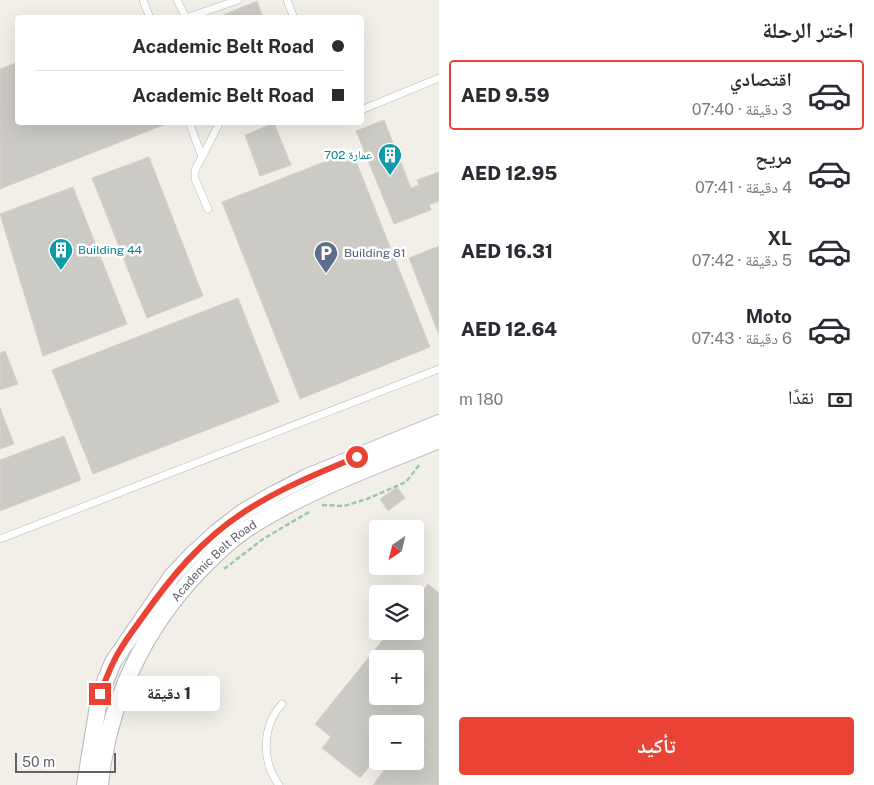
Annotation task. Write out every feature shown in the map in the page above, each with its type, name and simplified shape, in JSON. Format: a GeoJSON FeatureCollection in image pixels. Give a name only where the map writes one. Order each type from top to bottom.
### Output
{"type":"FeatureCollection","features":[{"type":"Feature","properties":{"kind":"street","name":"Academic Belt Road"},"geometry":{"type":"LineString","coordinates":[[85,785],[100,694],[113,662],[172,576],[192,555],[237,517],[274,494],[307,478],[439,423]]}},
{"type":"Feature","properties":{"kind":"street","name":"Academic Belt Road"},"geometry":{"type":"LineString","coordinates":[[100,785],[106,746],[113,718],[136,658],[150,632],[169,605],[212,557],[234,538],[278,510],[317,491],[439,440]]}},
{"type":"Feature","properties":{"kind":"lane"},"geometry":{"type":"LineString","coordinates":[[143,0],[149,15]]}},
{"type":"Feature","properties":{"kind":"lane"},"geometry":{"type":"LineString","coordinates":[[177,0],[184,15]]}},
{"type":"Feature","properties":{"kind":"lane"},"geometry":{"type":"LineString","coordinates":[[195,15],[238,0]]}},
{"type":"Feature","properties":{"kind":"lane"},"geometry":{"type":"LineString","coordinates":[[287,0],[293,15]]}},
{"type":"Feature","properties":{"kind":"lane"},"geometry":{"type":"LineString","coordinates":[[364,109],[439,78]]}},
{"type":"Feature","properties":{"kind":"lane"},"geometry":{"type":"LineString","coordinates":[[190,125],[202,156]]}},
{"type":"Feature","properties":{"kind":"lane"},"geometry":{"type":"LineString","coordinates":[[208,209],[195,179],[195,170],[218,125]]}},
{"type":"Feature","properties":{"kind":"lane"},"geometry":{"type":"LineString","coordinates":[[0,540],[439,369]]}},
{"type":"Feature","properties":{"kind":"lane"},"geometry":{"type":"LineString","coordinates":[[280,785],[270,769],[266,744],[271,720],[282,704]]}},
{"type":"Feature","properties":{"kind":"path"},"geometry":{"type":"LineString","coordinates":[[220,572],[262,539],[322,505],[344,506],[367,499],[406,482],[420,464]]}},
{"type":"Feature","properties":{"kind":"building"},"geometry":{"type":"Polygon","coordinates":[[[257,1],[262,15],[223,15],[257,1]]]}},
{"type":"Feature","properties":{"kind":"building"},"geometry":{"type":"Polygon","coordinates":[[[15,63],[15,125],[163,125],[0,189],[0,69],[15,63]]]}},
{"type":"Feature","properties":{"kind":"building","name":"عمارة 702"},"geometry":{"type":"Polygon","coordinates":[[[384,120],[411,188],[419,185],[417,180],[439,172],[439,201],[429,205],[431,210],[394,224],[356,131],[384,120]]]}},
{"type":"Feature","properties":{"kind":"building"},"geometry":{"type":"Polygon","coordinates":[[[269,125],[275,125],[291,165],[260,176],[245,135],[269,125]]]}},
{"type":"Feature","properties":{"kind":"building","name":"Building 81"},"geometry":{"type":"Polygon","coordinates":[[[352,151],[430,347],[300,399],[222,202],[352,151]]]}},
{"type":"Feature","properties":{"kind":"building"},"geometry":{"type":"Polygon","coordinates":[[[149,157],[203,296],[147,318],[92,178],[149,157]]]}},
{"type":"Feature","properties":{"kind":"building","name":"Building 44"},"geometry":{"type":"Polygon","coordinates":[[[73,187],[127,324],[43,356],[0,214],[73,187]]]}},
{"type":"Feature","properties":{"kind":"building"},"geometry":{"type":"Polygon","coordinates":[[[439,246],[439,335],[409,258],[439,246]]]}},
{"type":"Feature","properties":{"kind":"building"},"geometry":{"type":"Polygon","coordinates":[[[238,298],[279,402],[93,474],[52,370],[238,298]]]}},
{"type":"Feature","properties":{"kind":"building"},"geometry":{"type":"Polygon","coordinates":[[[5,351],[18,384],[0,390],[0,353],[5,351]]]}},
{"type":"Feature","properties":{"kind":"building"},"geometry":{"type":"Polygon","coordinates":[[[0,408],[14,444],[0,449],[0,408]]]}},
{"type":"Feature","properties":{"kind":"building"},"geometry":{"type":"Polygon","coordinates":[[[64,436],[81,480],[0,511],[0,460],[64,436]]]}},
{"type":"Feature","properties":{"kind":"building"},"geometry":{"type":"Polygon","coordinates":[[[397,487],[405,498],[388,511],[380,499],[397,487]]]}},
{"type":"Feature","properties":{"kind":"building"},"geometry":{"type":"Polygon","coordinates":[[[428,584],[439,593],[439,757],[424,746],[424,715],[369,715],[369,767],[360,778],[322,748],[331,737],[315,724],[369,657],[369,705],[424,705],[424,650],[375,650],[383,640],[424,640],[424,589],[428,584]]]}},
{"type":"Feature","properties":{"kind":"building"},"geometry":{"type":"Polygon","coordinates":[[[424,746],[439,757],[439,785],[373,785],[384,770],[424,770],[424,746]]]}},
{"type":"Feature","properties":{"kind":"place","name":"عمارة 702"},"geometry":{"type":"Point","coordinates":[390,176]}},
{"type":"Feature","properties":{"kind":"place","name":"Building 44"},"geometry":{"type":"Point","coordinates":[61,271]}},
{"type":"Feature","properties":{"kind":"place","name":"Building 81"},"geometry":{"type":"Point","coordinates":[326,274]}},
{"type":"Feature","properties":{"kind":"route"},"geometry":{"type":"LineString","coordinates":[[100,694],[113,662],[133,631],[172,576],[192,555],[243,512],[307,478],[357,457]]}}]}
